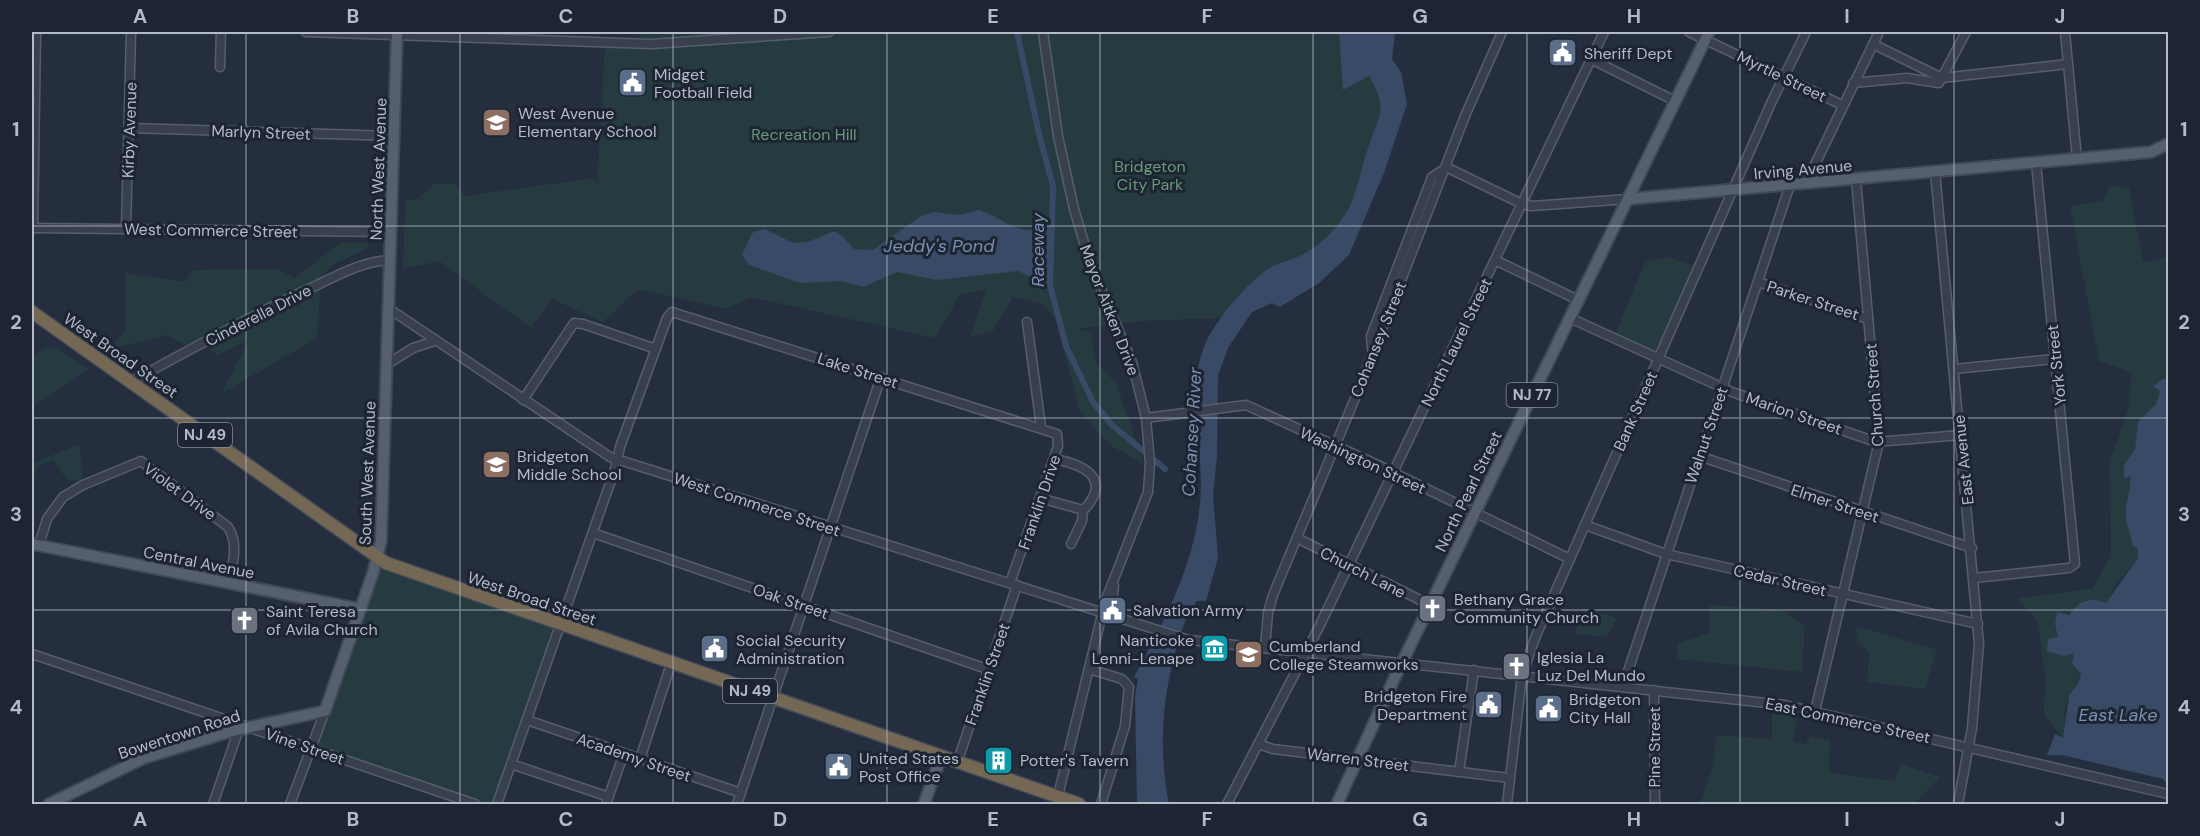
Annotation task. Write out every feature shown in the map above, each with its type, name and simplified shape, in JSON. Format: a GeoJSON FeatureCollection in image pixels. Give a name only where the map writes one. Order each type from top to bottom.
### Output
{"type":"FeatureCollection","features":[{"type":"Feature","properties":{"kind":"highway","name":"West Broad Street"},"geometry":{"type":"LineString","coordinates":[[32,312],[378,558],[409,573],[941,757],[1057,801],[1079,804]]}},
{"type":"Feature","properties":{"kind":"main road","name":"North West Avenue"},"geometry":{"type":"LineString","coordinates":[[388,308],[397,33]]}},
{"type":"Feature","properties":{"kind":"main road","name":"North Pearl Street"},"geometry":{"type":"LineString","coordinates":[[1337,804],[1402,662],[1707,35]]}},
{"type":"Feature","properties":{"kind":"main road","name":"Irving Avenue"},"geometry":{"type":"LineString","coordinates":[[1628,199],[2151,152],[2169,144]]}},
{"type":"Feature","properties":{"kind":"main road","name":"South West Avenue"},"geometry":{"type":"LineString","coordinates":[[325,711],[378,558],[381,541],[388,308]]}},
{"type":"Feature","properties":{"kind":"main road","name":"Central Avenue"},"geometry":{"type":"LineString","coordinates":[[35,545],[360,609]]}},
{"type":"Feature","properties":{"kind":"main road","name":"Bowentown Road"},"geometry":{"type":"LineString","coordinates":[[49,804],[144,758],[244,728],[325,711]]}},
{"type":"Feature","properties":{"kind":"main road"},"geometry":{"type":"LineString","coordinates":[[924,804],[941,757]]}},
{"type":"Feature","properties":{"kind":"street"},"geometry":{"type":"LineString","coordinates":[[32,228],[36,32]]}},
{"type":"Feature","properties":{"kind":"street","name":"Kirby Avenue"},"geometry":{"type":"LineString","coordinates":[[126,228],[131,32]]}},
{"type":"Feature","properties":{"kind":"street"},"geometry":{"type":"LineString","coordinates":[[220,67],[221,32]]}},
{"type":"Feature","properties":{"kind":"street"},"geometry":{"type":"LineString","coordinates":[[306,32],[397,33],[651,44],[830,32]]}},
{"type":"Feature","properties":{"kind":"street","name":"Mayor Aitken Drive"},"geometry":{"type":"LineString","coordinates":[[1043,32],[1058,136],[1074,209],[1091,266],[1132,362],[1146,418],[1150,449],[1148,492],[1114,585],[1110,588],[1057,801]]}},
{"type":"Feature","properties":{"kind":"street"},"geometry":{"type":"LineString","coordinates":[[1446,167],[1502,32]]}},
{"type":"Feature","properties":{"kind":"street","name":"North Laurel Street"},"geometry":{"type":"LineString","coordinates":[[1227,804],[1348,566],[1604,32]]}},
{"type":"Feature","properties":{"kind":"street","name":"Myrtle Street"},"geometry":{"type":"LineString","coordinates":[[1689,32],[1707,35],[1784,77],[1842,105]]}},
{"type":"Feature","properties":{"kind":"street","name":"Bank Street"},"geometry":{"type":"LineString","coordinates":[[1507,804],[1522,676],[1535,638],[1732,190],[1806,32]]}},
{"type":"Feature","properties":{"kind":"street"},"geometry":{"type":"LineString","coordinates":[[1806,183],[1879,32]]}},
{"type":"Feature","properties":{"kind":"street"},"geometry":{"type":"LineString","coordinates":[[1942,78],[1966,32]]}},
{"type":"Feature","properties":{"kind":"street"},"geometry":{"type":"LineString","coordinates":[[2065,32],[2077,159]]}},
{"type":"Feature","properties":{"kind":"street"},"geometry":{"type":"LineString","coordinates":[[1873,44],[1942,78],[2068,64]]}},
{"type":"Feature","properties":{"kind":"street"},"geometry":{"type":"LineString","coordinates":[[1591,60],[1675,101]]}},
{"type":"Feature","properties":{"kind":"street","name":"Myrtle Street"},"geometry":{"type":"LineString","coordinates":[[1853,83],[1907,78],[1939,83],[1942,78]]}},
{"type":"Feature","properties":{"kind":"street","name":"Marlyn Street"},"geometry":{"type":"LineString","coordinates":[[129,128],[394,136]]}},
{"type":"Feature","properties":{"kind":"street","name":"York Street"},"geometry":{"type":"LineString","coordinates":[[1974,578],[2073,567],[2075,559],[2036,162]]}},
{"type":"Feature","properties":{"kind":"street","name":"Irving Avenue"},"geometry":{"type":"LineString","coordinates":[[1446,167],[1522,204],[1542,206],[1628,199]]}},
{"type":"Feature","properties":{"kind":"street","name":"Cohansey Street"},"geometry":{"type":"LineString","coordinates":[[1265,648],[1269,607],[1372,353],[1371,336],[1432,177],[1446,167]]}},
{"type":"Feature","properties":{"kind":"street","name":"East Avenue"},"geometry":{"type":"LineString","coordinates":[[1935,172],[1978,624],[1975,707],[1958,804]]}},
{"type":"Feature","properties":{"kind":"street","name":"Church Street"},"geometry":{"type":"LineString","coordinates":[[1815,711],[1864,513],[1879,442],[1856,179]]}},
{"type":"Feature","properties":{"kind":"street","name":"Walnut Street"},"geometry":{"type":"LineString","coordinates":[[1623,686],[1790,185]]}},
{"type":"Feature","properties":{"kind":"street","name":"West Commerce Street"},"geometry":{"type":"LineString","coordinates":[[32,228],[391,232]]}},
{"type":"Feature","properties":{"kind":"street","name":"Cinderella Drive"},"geometry":{"type":"LineString","coordinates":[[130,382],[280,302],[349,270],[377,260],[390,260]]}},
{"type":"Feature","properties":{"kind":"street"},"geometry":{"type":"LineString","coordinates":[[1495,260],[1578,300]]}},
{"type":"Feature","properties":{"kind":"street","name":"Parker Street"},"geometry":{"type":"LineString","coordinates":[[1758,282],[1868,318]]}},
{"type":"Feature","properties":{"kind":"street","name":"West Commerce Street"},"geometry":{"type":"LineString","coordinates":[[388,308],[523,400],[617,460],[1182,637],[1306,652]]}},
{"type":"Feature","properties":{"kind":"street","name":"Lake Street"},"geometry":{"type":"LineString","coordinates":[[656,349],[668,315],[675,312],[1041,428]]}},
{"type":"Feature","properties":{"kind":"street","name":"Marion Street"},"geometry":{"type":"LineString","coordinates":[[1570,318],[1722,388],[1879,442],[1961,435]]}},
{"type":"Feature","properties":{"kind":"street"},"geometry":{"type":"LineString","coordinates":[[1027,322],[1041,428]]}},
{"type":"Feature","properties":{"kind":"street"},"geometry":{"type":"LineString","coordinates":[[497,804],[656,349],[576,323],[523,400]]}},
{"type":"Feature","properties":{"kind":"street"},"geometry":{"type":"LineString","coordinates":[[386,365],[413,348],[435,341]]}},
{"type":"Feature","properties":{"kind":"street"},"geometry":{"type":"LineString","coordinates":[[1954,369],[2055,359]]}},
{"type":"Feature","properties":{"kind":"street"},"geometry":{"type":"LineString","coordinates":[[737,804],[881,377]]}},
{"type":"Feature","properties":{"kind":"street","name":"Washington Street"},"geometry":{"type":"LineString","coordinates":[[1146,418],[1246,405],[1570,559]]}},
{"type":"Feature","properties":{"kind":"street","name":"Franklin Drive"},"geometry":{"type":"LineString","coordinates":[[1013,584],[1054,459],[1058,436],[1041,428]]}},
{"type":"Feature","properties":{"kind":"street","name":"Elmer Street"},"geometry":{"type":"LineString","coordinates":[[1699,456],[1972,548]]}},
{"type":"Feature","properties":{"kind":"street"},"geometry":{"type":"LineString","coordinates":[[1040,498],[1083,510],[1088,507],[1096,491],[1096,481],[1090,473],[1078,466],[1054,459]]}},
{"type":"Feature","properties":{"kind":"street","name":"Violet Drive"},"geometry":{"type":"LineString","coordinates":[[35,545],[47,519],[63,497],[83,485],[141,461],[228,527],[232,534],[234,553],[228,583]]}},
{"type":"Feature","properties":{"kind":"street"},"geometry":{"type":"LineString","coordinates":[[1071,544],[1082,521],[1083,510]]}},
{"type":"Feature","properties":{"kind":"street","name":"Cedar Street"},"geometry":{"type":"LineString","coordinates":[[1585,525],[1666,554],[1978,624]]}},
{"type":"Feature","properties":{"kind":"street","name":"Oak Street"},"geometry":{"type":"LineString","coordinates":[[593,533],[990,670]]}},
{"type":"Feature","properties":{"kind":"street","name":"Church Lane"},"geometry":{"type":"LineString","coordinates":[[1297,538],[1348,566],[1430,605]]}},
{"type":"Feature","properties":{"kind":"street","name":"Franklin Street"},"geometry":{"type":"LineString","coordinates":[[957,763],[990,670],[1013,584]]}},
{"type":"Feature","properties":{"kind":"street","name":"East Commerce Street"},"geometry":{"type":"LineString","coordinates":[[1306,652],[1751,700],[1815,711],[2169,794]]}},
{"type":"Feature","properties":{"kind":"street","name":"Vine Street"},"geometry":{"type":"LineString","coordinates":[[32,654],[244,728],[311,748],[475,804]]}},
{"type":"Feature","properties":{"kind":"street"},"geometry":{"type":"LineString","coordinates":[[640,759],[672,664]]}},
{"type":"Feature","properties":{"kind":"street"},"geometry":{"type":"LineString","coordinates":[[1089,669],[1122,679],[1129,687],[1125,726],[1101,804]]}},
{"type":"Feature","properties":{"kind":"street"},"geometry":{"type":"LineString","coordinates":[[1459,772],[1474,670]]}},
{"type":"Feature","properties":{"kind":"street","name":"Pine Street"},"geometry":{"type":"LineString","coordinates":[[1654,690],[1655,804]]}},
{"type":"Feature","properties":{"kind":"street","name":"South West Avenue"},"geometry":{"type":"LineString","coordinates":[[290,804],[325,711]]}},
{"type":"Feature","properties":{"kind":"street","name":"Academy Street"},"geometry":{"type":"LineString","coordinates":[[526,720],[741,794]]}},
{"type":"Feature","properties":{"kind":"street"},"geometry":{"type":"LineString","coordinates":[[213,804],[244,728]]}},
{"type":"Feature","properties":{"kind":"street","name":"Warren Street"},"geometry":{"type":"LineString","coordinates":[[1258,744],[1273,748],[1509,778]]}},
{"type":"Feature","properties":{"kind":"street"},"geometry":{"type":"LineString","coordinates":[[511,764],[608,801],[624,753]]}},
{"type":"Feature","properties":{"kind":"green space","name":"Bridgeton City Park"},"geometry":{"type":"Polygon","coordinates":[[[639,32],[1395,32],[1392,59],[1369,76],[1379,97],[1380,112],[1357,191],[1345,215],[1325,239],[1299,256],[1277,264],[1263,273],[1244,291],[1222,318],[1141,321],[1076,329],[1091,332],[1096,363],[1116,383],[1144,464],[1111,446],[1080,412],[1056,320],[1044,305],[1013,297],[993,331],[970,337],[986,289],[960,295],[935,338],[751,297],[726,309],[639,289],[603,322],[552,299],[531,328],[439,261],[403,269],[405,201],[418,199],[434,184],[454,184],[465,196],[595,178],[597,188],[605,42],[639,43],[639,32]]]}},
{"type":"Feature","properties":{"kind":"green space"},"geometry":{"type":"Polygon","coordinates":[[[2110,185],[2129,188],[2143,262],[2168,257],[2168,379],[2154,386],[2160,391],[2156,404],[2139,422],[2135,449],[2124,465],[2124,478],[2130,476],[2126,519],[2132,545],[2138,549],[2138,558],[2115,586],[2106,603],[2085,602],[2055,624],[2059,635],[2075,655],[2080,671],[2067,703],[2063,738],[2044,715],[2045,673],[2037,620],[2017,598],[2092,589],[2111,556],[2110,461],[2128,410],[2132,372],[2099,361],[2070,206],[2103,201],[2110,185]]]}},
{"type":"Feature","properties":{"kind":"green space"},"geometry":{"type":"Polygon","coordinates":[[[340,243],[367,243],[368,248],[333,265],[321,276],[317,338],[221,394],[249,340],[217,355],[202,340],[186,345],[167,335],[106,350],[125,332],[125,273],[185,282],[193,270],[278,269],[294,278],[340,243]]]}},
{"type":"Feature","properties":{"kind":"green space"},"geometry":{"type":"Polygon","coordinates":[[[1666,257],[1698,267],[1658,358],[1614,337],[1645,262],[1666,257]]]}},
{"type":"Feature","properties":{"kind":"green space"},"geometry":{"type":"Polygon","coordinates":[[[56,347],[88,369],[32,407],[32,357],[44,348],[56,347]]]}},
{"type":"Feature","properties":{"kind":"green space"},"geometry":{"type":"Polygon","coordinates":[[[79,445],[83,481],[67,480],[53,460],[37,467],[32,488],[32,463],[79,445]]]}},
{"type":"Feature","properties":{"kind":"green space"},"geometry":{"type":"Polygon","coordinates":[[[378,558],[560,625],[497,804],[475,804],[311,748],[378,558]]]}},
{"type":"Feature","properties":{"kind":"green space"},"geometry":{"type":"Polygon","coordinates":[[[1709,605],[1782,610],[1805,626],[1802,672],[1677,659],[1677,644],[1710,633],[1709,605]]]}},
{"type":"Feature","properties":{"kind":"green space"},"geometry":{"type":"Polygon","coordinates":[[[1584,608],[1617,618],[1607,637],[1574,634],[1584,608]]]}},
{"type":"Feature","properties":{"kind":"green space"},"geometry":{"type":"Polygon","coordinates":[[[1856,626],[1937,650],[1925,689],[1867,682],[1869,652],[1857,644],[1856,626]]]}},
{"type":"Feature","properties":{"kind":"green space"},"geometry":{"type":"Polygon","coordinates":[[[1772,710],[1798,716],[1793,741],[1805,744],[1811,736],[1830,740],[1829,773],[1894,781],[1902,764],[1940,777],[1914,804],[1695,804],[1701,802],[1713,766],[1716,735],[1772,739],[1772,710]]]}},
{"type":"Feature","properties":{"kind":"water"},"geometry":{"type":"Polygon","coordinates":[[[1339,32],[1395,32],[1392,59],[1401,72],[1407,104],[1384,173],[1349,255],[1319,283],[1280,307],[1272,303],[1252,312],[1228,348],[1218,376],[1217,456],[1213,495],[1218,558],[1206,601],[1196,601],[1193,612],[1188,613],[1168,684],[1163,755],[1169,804],[1137,804],[1135,697],[1138,679],[1134,677],[1169,609],[1195,536],[1201,486],[1196,413],[1200,359],[1206,342],[1225,312],[1253,281],[1271,267],[1312,249],[1327,237],[1345,215],[1354,196],[1380,112],[1379,97],[1369,76],[1343,90],[1339,32]]]}},
{"type":"Feature","properties":{"kind":"water","name":"Jeddy's Pond"},"geometry":{"type":"Polygon","coordinates":[[[979,210],[1022,229],[1031,230],[1052,224],[1050,285],[1018,271],[937,280],[897,272],[863,287],[842,281],[800,283],[749,265],[742,255],[752,233],[765,229],[793,243],[808,242],[834,231],[854,249],[873,250],[921,216],[935,212],[959,215],[979,210]]]}},
{"type":"Feature","properties":{"kind":"water","name":"East Lake"},"geometry":{"type":"Polygon","coordinates":[[[2163,379],[2168,379],[2168,784],[2163,779],[2062,755],[2047,755],[2055,734],[2063,738],[2069,696],[2081,674],[2072,663],[2074,653],[2064,656],[2047,651],[2048,639],[2058,637],[2055,624],[2057,612],[2069,615],[2081,603],[2090,600],[2106,603],[2138,558],[2138,549],[2132,545],[2126,520],[2130,476],[2124,478],[2124,465],[2135,449],[2138,422],[2156,404],[2160,391],[2153,386],[2163,379]]]}},
{"type":"Feature","properties":{"kind":"waterway","name":"Raceway"},"geometry":{"type":"LineString","coordinates":[[1017,32],[1053,186],[1050,285],[1066,346],[1093,402],[1112,425],[1165,469]]}},
{"type":"Feature","properties":{"kind":"place","name":"Sheriff Dept"},"geometry":{"type":"Point","coordinates":[1563,53]}},
{"type":"Feature","properties":{"kind":"place","name":"Midget Football Field"},"geometry":{"type":"Point","coordinates":[633,83]}},
{"type":"Feature","properties":{"kind":"place","name":"West Avenue Elementary School"},"geometry":{"type":"Point","coordinates":[497,122]}},
{"type":"Feature","properties":{"kind":"place","name":"Bridgeton Middle School"},"geometry":{"type":"Point","coordinates":[496,465]}},
{"type":"Feature","properties":{"kind":"place","name":"Bethany Grace Community Church"},"geometry":{"type":"Point","coordinates":[1433,608]}},
{"type":"Feature","properties":{"kind":"place","name":"Salvation Army"},"geometry":{"type":"Point","coordinates":[1112,610]}},
{"type":"Feature","properties":{"kind":"place","name":"Saint Teresa of Avila Church"},"geometry":{"type":"Point","coordinates":[245,620]}},
{"type":"Feature","properties":{"kind":"place","name":"Social Security Administration"},"geometry":{"type":"Point","coordinates":[715,649]}},
{"type":"Feature","properties":{"kind":"place","name":"Nanticoke Lenni-Lenape"},"geometry":{"type":"Point","coordinates":[1215,649]}},
{"type":"Feature","properties":{"kind":"place","name":"Cumberland College Steamworks"},"geometry":{"type":"Point","coordinates":[1248,655]}},
{"type":"Feature","properties":{"kind":"place","name":"Iglesia La Luz Del Mundo"},"geometry":{"type":"Point","coordinates":[1516,666]}},
{"type":"Feature","properties":{"kind":"place","name":"Bridgeton Fire Department"},"geometry":{"type":"Point","coordinates":[1488,705]}},
{"type":"Feature","properties":{"kind":"place","name":"Bridgeton City Hall"},"geometry":{"type":"Point","coordinates":[1548,708]}},
{"type":"Feature","properties":{"kind":"place","name":"Potter's Tavern"},"geometry":{"type":"Point","coordinates":[999,760]}},
{"type":"Feature","properties":{"kind":"place","name":"United States Post Office"},"geometry":{"type":"Point","coordinates":[838,767]}},
{"type":"Feature","properties":{"kind":"park label","name":"Recreation Hill"},"geometry":{"type":"Point","coordinates":[804,134]}},
{"type":"Feature","properties":{"kind":"water label","name":"Cohansey River"},"geometry":{"type":"Point","coordinates":[1192,432]}}]}
